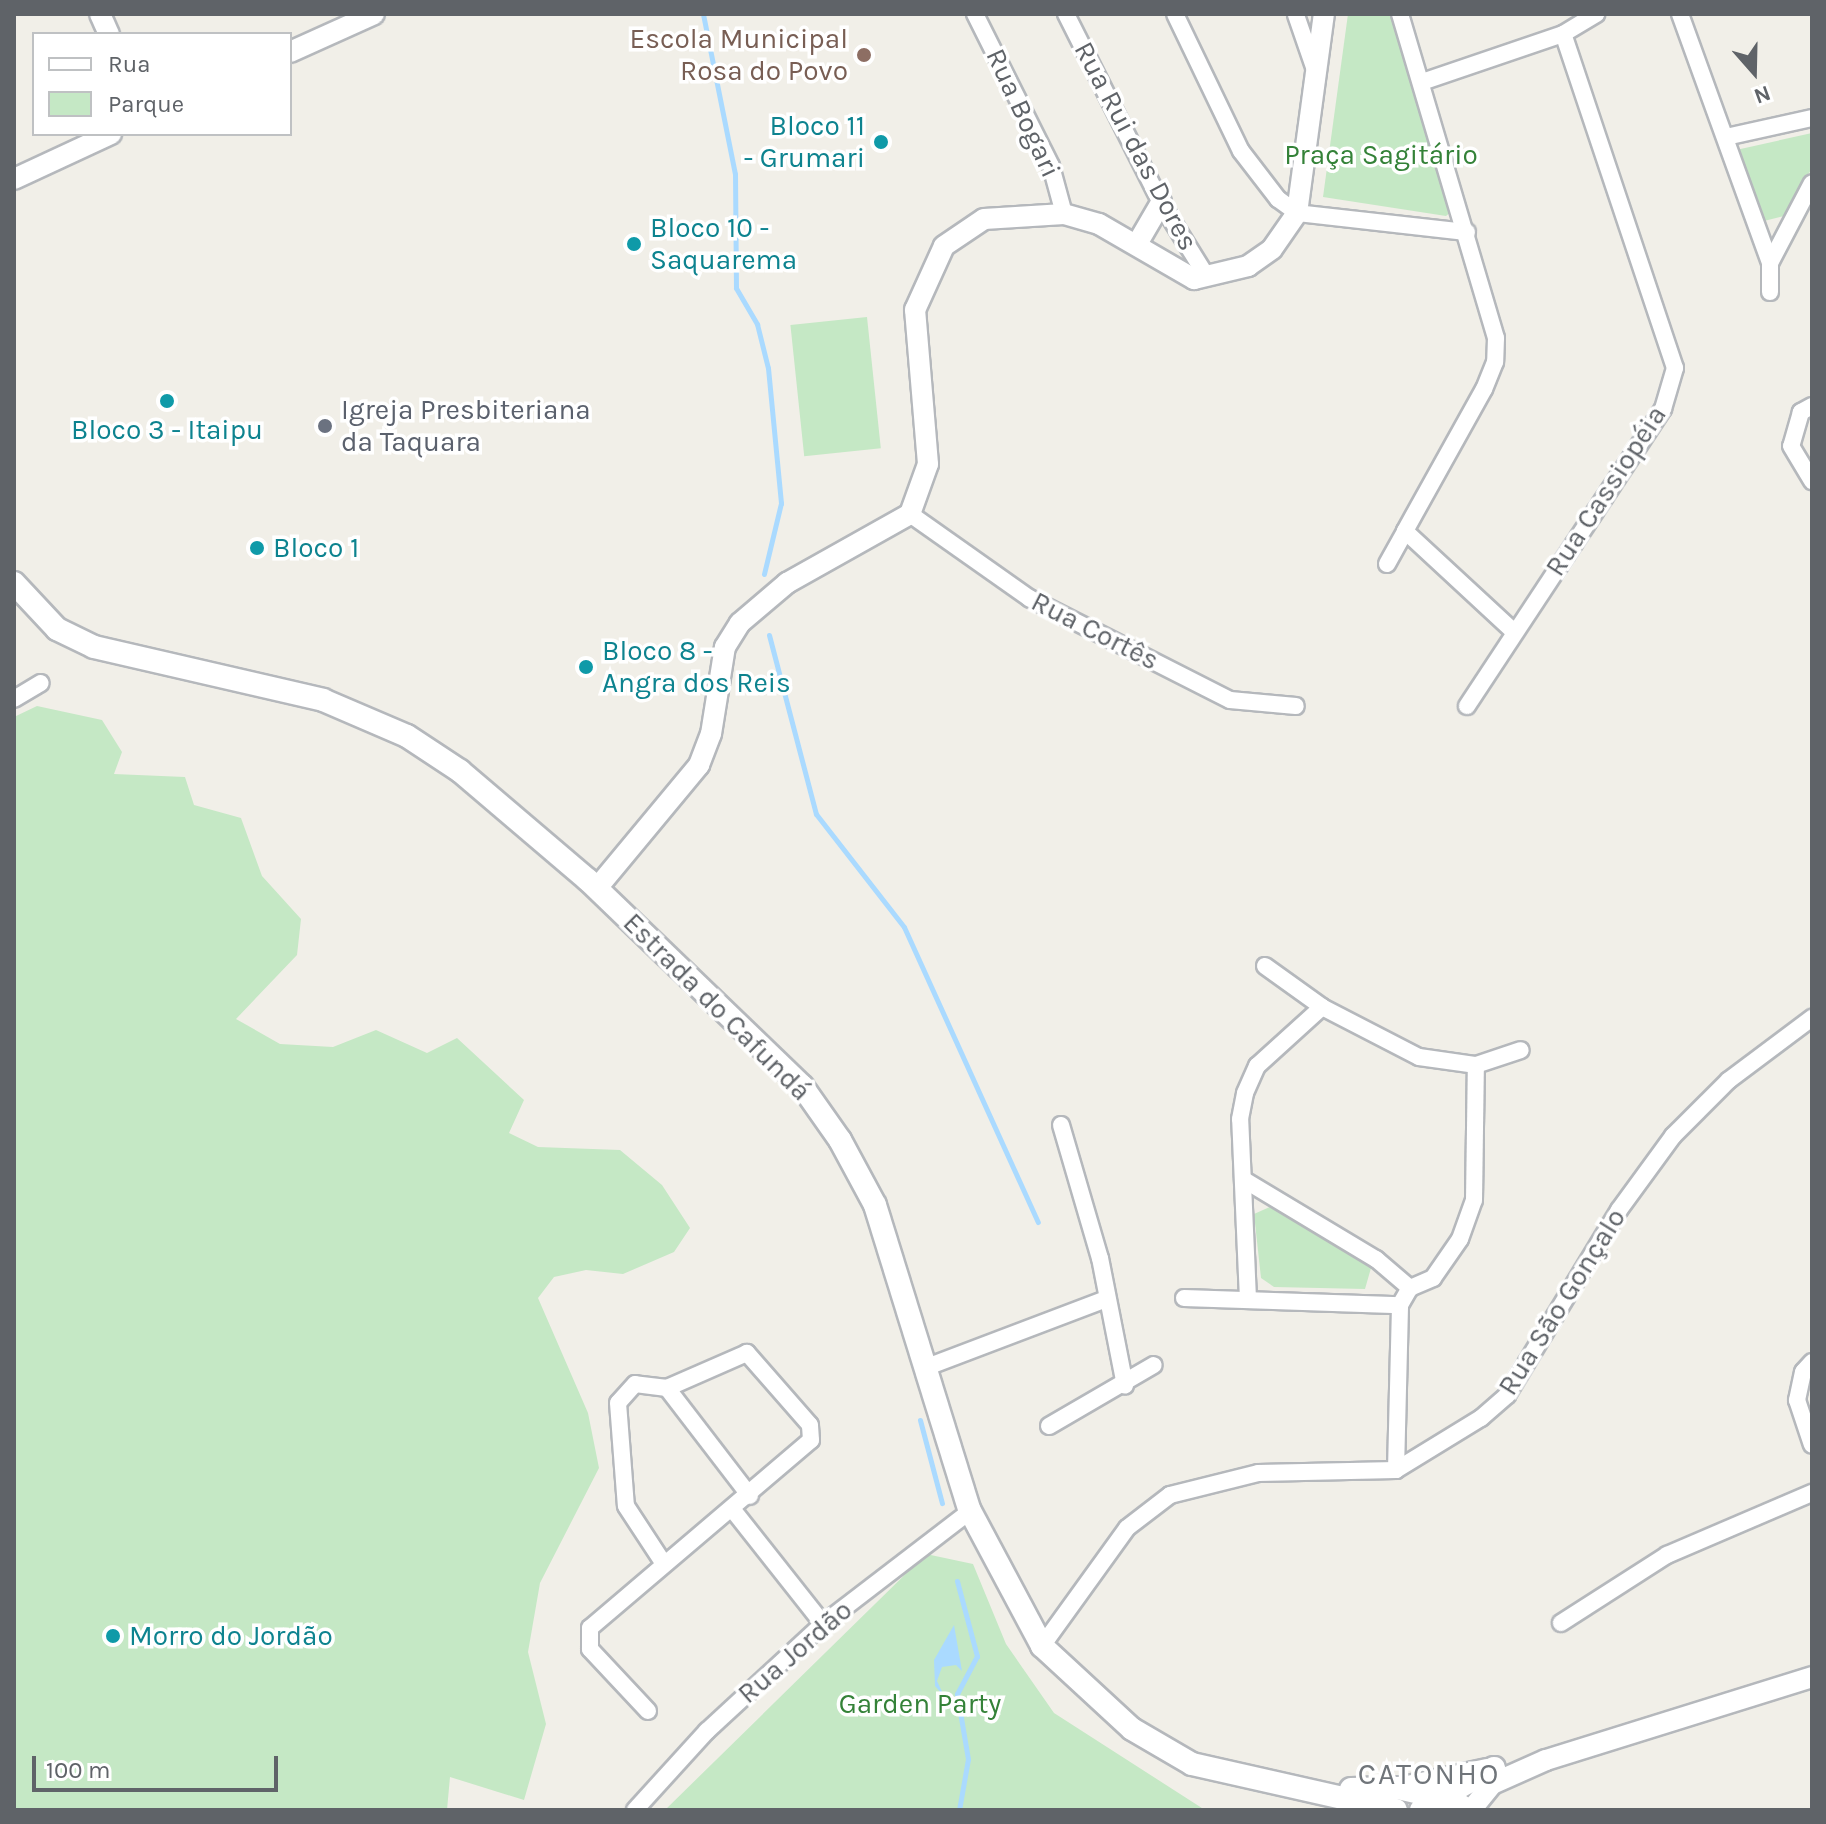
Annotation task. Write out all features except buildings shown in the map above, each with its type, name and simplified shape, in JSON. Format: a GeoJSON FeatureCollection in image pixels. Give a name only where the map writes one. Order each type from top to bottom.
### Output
{"type":"FeatureCollection","features":[{"type":"Feature","properties":{"kind":"main road","name":"Estrada do Cafundá"},"geometry":{"type":"LineString","coordinates":[[14,583],[57,629],[94,647],[323,700],[407,736],[460,771],[597,888],[802,1086],[840,1140],[875,1205],[970,1511],[1042,1646],[1132,1729],[1192,1764],[1302,1791],[1397,1799]]}},
{"type":"Feature","properties":{"kind":"main road"},"geometry":{"type":"LineString","coordinates":[[1433,1800],[1494,1768]]}},
{"type":"Feature","properties":{"kind":"main road"},"geometry":{"type":"LineString","coordinates":[[1397,1799],[1433,1800],[1469,1810]]}},
{"type":"Feature","properties":{"kind":"street"},"geometry":{"type":"LineString","coordinates":[[292,51],[374,14]]}},
{"type":"Feature","properties":{"kind":"street","name":"Rua Bogari"},"geometry":{"type":"LineString","coordinates":[[975,14],[1051,166],[1064,214]]}},
{"type":"Feature","properties":{"kind":"street","name":"Rua Rui das Dores"},"geometry":{"type":"LineString","coordinates":[[1066,14],[1161,203],[1207,277]]}},
{"type":"Feature","properties":{"kind":"street"},"geometry":{"type":"LineString","coordinates":[[1175,14],[1241,151],[1258,178],[1297,213],[1467,232]]}},
{"type":"Feature","properties":{"kind":"street"},"geometry":{"type":"LineString","coordinates":[[1387,564],[1495,362],[1496,338],[1400,14]]}},
{"type":"Feature","properties":{"kind":"street"},"geometry":{"type":"LineString","coordinates":[[1422,82],[1563,34],[1596,14]]}},
{"type":"Feature","properties":{"kind":"street"},"geometry":{"type":"LineString","coordinates":[[1680,14],[1770,263],[1770,292]]}},
{"type":"Feature","properties":{"kind":"street"},"geometry":{"type":"LineString","coordinates":[[1295,15],[1315,70]]}},
{"type":"Feature","properties":{"kind":"street"},"geometry":{"type":"LineString","coordinates":[[597,888],[699,765],[711,734],[725,647],[740,623],[787,583],[910,514],[928,464],[915,348],[915,310],[927,274],[958,233],[984,219],[1064,214],[1137,244],[1194,279],[1248,266],[1272,249],[1297,213],[1322,22],[1295,15]]}},
{"type":"Feature","properties":{"kind":"street","name":"Rua Cassiopéia"},"geometry":{"type":"LineString","coordinates":[[1467,706],[1663,409],[1675,368],[1563,34]]}},
{"type":"Feature","properties":{"kind":"street"},"geometry":{"type":"LineString","coordinates":[[1726,137],[1812,118]]}},
{"type":"Feature","properties":{"kind":"street"},"geometry":{"type":"LineString","coordinates":[[14,179],[107,136]]}},
{"type":"Feature","properties":{"kind":"street"},"geometry":{"type":"LineString","coordinates":[[1770,263],[1812,183]]}},
{"type":"Feature","properties":{"kind":"street"},"geometry":{"type":"LineString","coordinates":[[1137,244],[1161,203]]}},
{"type":"Feature","properties":{"kind":"street"},"geometry":{"type":"LineString","coordinates":[[1812,406],[1801,412],[1791,446],[1812,481]]}},
{"type":"Feature","properties":{"kind":"street","name":"Rua Cortês"},"geometry":{"type":"LineString","coordinates":[[910,514],[1029,598],[1230,700],[1296,706]]}},
{"type":"Feature","properties":{"kind":"street"},"geometry":{"type":"LineString","coordinates":[[1405,531],[1514,632]]}},
{"type":"Feature","properties":{"kind":"street"},"geometry":{"type":"LineString","coordinates":[[14,699],[41,683]]}},
{"type":"Feature","properties":{"kind":"street"},"geometry":{"type":"LineString","coordinates":[[1265,966],[1322,1007],[1419,1057],[1476,1065],[1521,1050]]}},
{"type":"Feature","properties":{"kind":"street"},"geometry":{"type":"LineString","coordinates":[[1248,1299],[1246,1181],[1240,1119],[1245,1093],[1257,1066],[1322,1007]]}},
{"type":"Feature","properties":{"kind":"street","name":"Rua São Gonçalo"},"geometry":{"type":"LineString","coordinates":[[1042,1646],[1127,1528],[1170,1495],[1258,1473],[1396,1470],[1439,1449],[1507,1395],[1619,1210],[1673,1136],[1729,1080],[1812,1018]]}},
{"type":"Feature","properties":{"kind":"street"},"geometry":{"type":"LineString","coordinates":[[1396,1470],[1400,1305],[1410,1288],[1433,1278],[1460,1239],[1474,1200],[1476,1065]]}},
{"type":"Feature","properties":{"kind":"street"},"geometry":{"type":"LineString","coordinates":[[1061,1125],[1100,1258],[1125,1386]]}},
{"type":"Feature","properties":{"kind":"street"},"geometry":{"type":"LineString","coordinates":[[1246,1181],[1376,1259],[1410,1288]]}},
{"type":"Feature","properties":{"kind":"street"},"geometry":{"type":"LineString","coordinates":[[1184,1298],[1400,1305]]}},
{"type":"Feature","properties":{"kind":"street"},"geometry":{"type":"LineString","coordinates":[[927,1367],[1106,1299]]}},
{"type":"Feature","properties":{"kind":"street"},"geometry":{"type":"LineString","coordinates":[[648,1711],[590,1649],[587,1637],[664,1564],[806,1450],[810,1425],[747,1353],[667,1388],[635,1384],[618,1403],[626,1506],[664,1564]]}},
{"type":"Feature","properties":{"kind":"street"},"geometry":{"type":"LineString","coordinates":[[1812,1362],[1803,1372],[1797,1400],[1812,1445]]}},
{"type":"Feature","properties":{"kind":"street"},"geometry":{"type":"LineString","coordinates":[[1049,1426],[1125,1386],[1154,1365]]}},
{"type":"Feature","properties":{"kind":"street"},"geometry":{"type":"LineString","coordinates":[[667,1388],[750,1496]]}},
{"type":"Feature","properties":{"kind":"street"},"geometry":{"type":"LineString","coordinates":[[1561,1623],[1667,1555],[1812,1493]]}},
{"type":"Feature","properties":{"kind":"street"},"geometry":{"type":"LineString","coordinates":[[733,1510],[823,1624]]}},
{"type":"Feature","properties":{"kind":"street","name":"Rua Jordão"},"geometry":{"type":"LineString","coordinates":[[635,1810],[689,1749],[823,1624],[970,1511]]}},
{"type":"Feature","properties":{"kind":"street","name":"Estrada do Cafundá"},"geometry":{"type":"LineString","coordinates":[[1469,1810],[1492,1784],[1546,1760],[1812,1677]]}},
{"type":"Feature","properties":{"kind":"street","name":"Estrada do Cafundá"},"geometry":{"type":"LineString","coordinates":[[1397,1799],[1494,1768],[1546,1760]]}},
{"type":"Feature","properties":{"kind":"green space","name":"Praça Sagitário"},"geometry":{"type":"Polygon","coordinates":[[[1348,14],[1390,14],[1452,211],[1446,216],[1323,197],[1348,14]]]}},
{"type":"Feature","properties":{"kind":"green space"},"geometry":{"type":"Polygon","coordinates":[[[1812,133],[1812,168],[1784,216],[1760,222],[1736,150],[1812,133]]]}},
{"type":"Feature","properties":{"kind":"green space"},"geometry":{"type":"Polygon","coordinates":[[[867,317],[881,448],[804,456],[790,325],[867,317]]]}},
{"type":"Feature","properties":{"kind":"green space"},"geometry":{"type":"Polygon","coordinates":[[[37,706],[102,720],[122,752],[114,774],[185,777],[194,805],[241,818],[262,876],[301,919],[297,955],[236,1019],[280,1044],[333,1047],[376,1030],[427,1053],[457,1038],[524,1100],[509,1133],[538,1147],[620,1150],[662,1185],[690,1228],[674,1252],[623,1274],[586,1270],[554,1277],[538,1298],[588,1413],[599,1468],[540,1583],[528,1652],[546,1724],[524,1800],[450,1777],[447,1810],[14,1810],[14,717],[37,706]]]}},
{"type":"Feature","properties":{"kind":"green space"},"geometry":{"type":"Polygon","coordinates":[[[1272,1206],[1364,1258],[1371,1268],[1365,1289],[1274,1287],[1261,1278],[1254,1214],[1272,1206]]]}},
{"type":"Feature","properties":{"kind":"green space","name":"Garden Party"},"geometry":{"type":"Polygon","coordinates":[[[926,1554],[973,1564],[1006,1644],[1054,1713],[1205,1810],[665,1810],[926,1554]]]}},
{"type":"Feature","properties":{"kind":"water"},"geometry":{"type":"Polygon","coordinates":[[[954,1625],[962,1671],[956,1665],[942,1667],[937,1681],[944,1696],[935,1686],[934,1660],[954,1625]]]}},
{"type":"Feature","properties":{"kind":"waterway"},"geometry":{"type":"LineString","coordinates":[[703,14],[735,174],[736,288],[757,324],[768,368],[781,503],[764,574]]}},
{"type":"Feature","properties":{"kind":"waterway"},"geometry":{"type":"LineString","coordinates":[[769,635],[816,814],[904,927],[1038,1222]]}},
{"type":"Feature","properties":{"kind":"waterway"},"geometry":{"type":"LineString","coordinates":[[920,1420],[942,1503]]}},
{"type":"Feature","properties":{"kind":"waterway"},"geometry":{"type":"LineString","coordinates":[[957,1581],[977,1656],[957,1694],[968,1759],[959,1810]]}},
{"type":"Feature","properties":{"kind":"place","name":"Escola Municipal Rosa do Povo"},"geometry":{"type":"Point","coordinates":[864,55]}},
{"type":"Feature","properties":{"kind":"place","name":"Bloco 11 - Grumari"},"geometry":{"type":"Point","coordinates":[881,142]}},
{"type":"Feature","properties":{"kind":"place","name":"Bloco 10 - Saquarema"},"geometry":{"type":"Point","coordinates":[634,244]}},
{"type":"Feature","properties":{"kind":"place","name":"Bloco 3 - Itaipu"},"geometry":{"type":"Point","coordinates":[167,401]}},
{"type":"Feature","properties":{"kind":"place","name":"Igreja Presbiteriana da Taquara"},"geometry":{"type":"Point","coordinates":[325,426]}},
{"type":"Feature","properties":{"kind":"place","name":"Bloco 1"},"geometry":{"type":"Point","coordinates":[257,548]}},
{"type":"Feature","properties":{"kind":"place","name":"Bloco 8 - Angra dos Reis"},"geometry":{"type":"Point","coordinates":[586,667]}},
{"type":"Feature","properties":{"kind":"place","name":"Morro do Jordão"},"geometry":{"type":"Point","coordinates":[113,1636]}},
{"type":"Feature","properties":{"kind":"district","name":"CATONHO"},"geometry":{"type":"Point","coordinates":[1429,1774]}}]}
